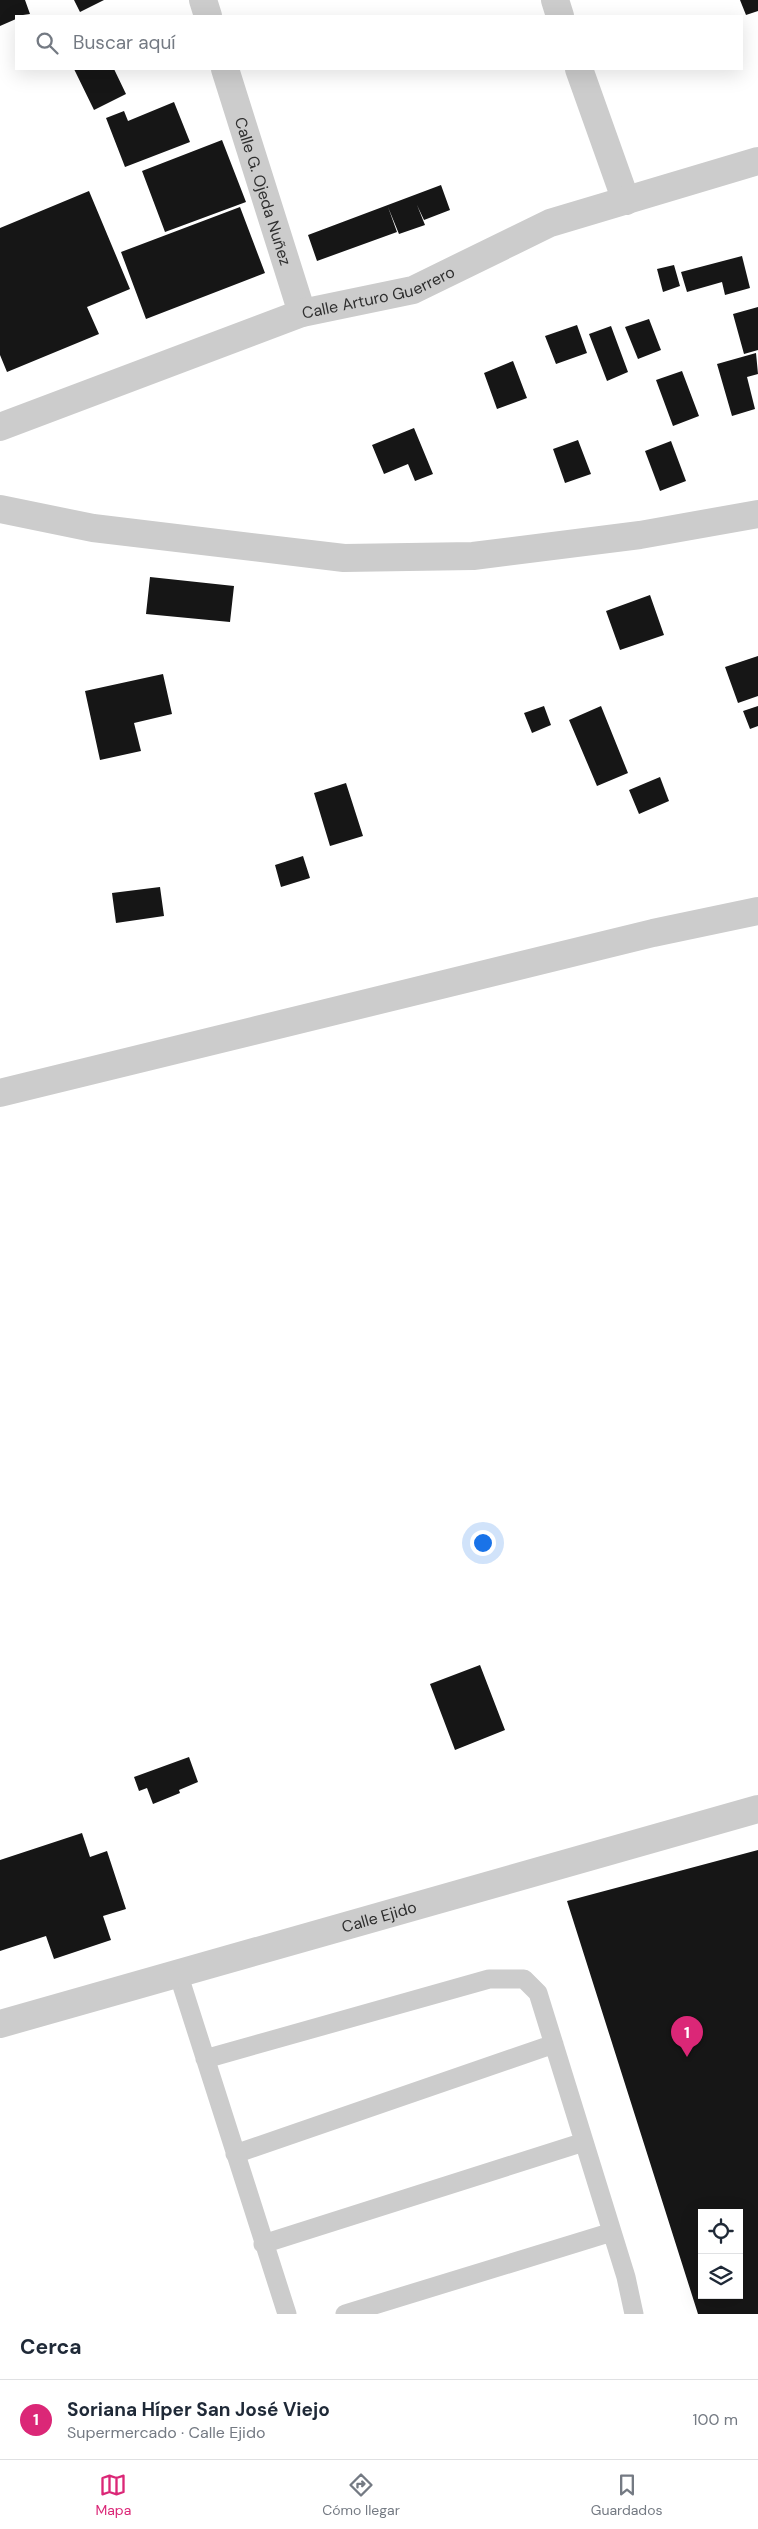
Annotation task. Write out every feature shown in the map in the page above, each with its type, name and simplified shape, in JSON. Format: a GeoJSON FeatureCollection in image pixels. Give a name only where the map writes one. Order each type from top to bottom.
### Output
{"type":"FeatureCollection","features":[{"type":"Feature","properties":{"kind":"street"},"geometry":{"type":"LineString","coordinates":[[203,0],[208,15]]}},
{"type":"Feature","properties":{"kind":"street"},"geometry":{"type":"LineString","coordinates":[[555,0],[560,15]]}},
{"type":"Feature","properties":{"kind":"street","name":"Calle G. Ojeda Nuñez"},"geometry":{"type":"LineString","coordinates":[[225,70],[302,313]]}},
{"type":"Feature","properties":{"kind":"street"},"geometry":{"type":"LineString","coordinates":[[579,70],[626,201]]}},
{"type":"Feature","properties":{"kind":"street","name":"Calle Arturo Guerrero"},"geometry":{"type":"LineString","coordinates":[[0,427],[302,313],[413,290],[550,223],[758,160]]}},
{"type":"Feature","properties":{"kind":"street"},"geometry":{"type":"LineString","coordinates":[[0,509],[93,528],[344,558],[473,556],[640,535],[758,514]]}},
{"type":"Feature","properties":{"kind":"street"},"geometry":{"type":"LineString","coordinates":[[0,1093],[653,933],[758,912]]}},
{"type":"Feature","properties":{"kind":"street","name":"Calle Ejido"},"geometry":{"type":"LineString","coordinates":[[0,2024],[758,1809]]}},
{"type":"Feature","properties":{"kind":"lane"},"geometry":{"type":"LineString","coordinates":[[178,1973],[263,2244],[287,2314]]}},
{"type":"Feature","properties":{"kind":"lane"},"geometry":{"type":"LineString","coordinates":[[206,2059],[489,1979],[505,1977],[524,1979],[538,1993],[612,2232],[634,2314]]}},
{"type":"Feature","properties":{"kind":"lane"},"geometry":{"type":"LineString","coordinates":[[235,2154],[554,2044]]}},
{"type":"Feature","properties":{"kind":"lane"},"geometry":{"type":"LineString","coordinates":[[263,2244],[584,2142]]}},
{"type":"Feature","properties":{"kind":"lane"},"geometry":{"type":"LineString","coordinates":[[346,2314],[612,2232]]}},
{"type":"Feature","properties":{"kind":"building"},"geometry":{"type":"Polygon","coordinates":[[[0,0],[25,0],[30,14],[15,15],[15,19],[0,26],[0,0]]]}},
{"type":"Feature","properties":{"kind":"building"},"geometry":{"type":"Polygon","coordinates":[[[74,0],[104,0],[80,12],[74,0]]]}},
{"type":"Feature","properties":{"kind":"building"},"geometry":{"type":"Polygon","coordinates":[[[740,0],[758,0],[758,11],[746,15],[740,0]]]}},
{"type":"Feature","properties":{"kind":"building"},"geometry":{"type":"Polygon","coordinates":[[[74,70],[114,70],[126,94],[94,110],[74,70]]]}},
{"type":"Feature","properties":{"kind":"building"},"geometry":{"type":"Polygon","coordinates":[[[174,102],[190,142],[125,167],[106,118],[124,111],[128,121],[174,102]]]}},
{"type":"Feature","properties":{"kind":"building"},"geometry":{"type":"Polygon","coordinates":[[[222,140],[246,202],[165,232],[142,171],[222,140]]]}},
{"type":"Feature","properties":{"kind":"building"},"geometry":{"type":"Polygon","coordinates":[[[441,185],[450,210],[424,220],[417,205],[425,225],[399,234],[388,207],[397,232],[317,261],[308,235],[441,185]]]}},
{"type":"Feature","properties":{"kind":"building"},"geometry":{"type":"Polygon","coordinates":[[[89,191],[130,289],[87,307],[99,334],[7,372],[0,355],[0,228],[89,191]]]}},
{"type":"Feature","properties":{"kind":"building"},"geometry":{"type":"Polygon","coordinates":[[[240,207],[265,273],[146,319],[121,252],[240,207]]]}},
{"type":"Feature","properties":{"kind":"building"},"geometry":{"type":"Polygon","coordinates":[[[742,256],[750,288],[725,295],[722,282],[687,292],[681,272],[742,256]]]}},
{"type":"Feature","properties":{"kind":"building"},"geometry":{"type":"Polygon","coordinates":[[[674,265],[680,286],[663,292],[657,269],[674,265]]]}},
{"type":"Feature","properties":{"kind":"building"},"geometry":{"type":"Polygon","coordinates":[[[758,307],[758,350],[744,354],[733,314],[758,307]]]}},
{"type":"Feature","properties":{"kind":"building"},"geometry":{"type":"Polygon","coordinates":[[[649,319],[661,350],[638,359],[625,327],[649,319]]]}},
{"type":"Feature","properties":{"kind":"building"},"geometry":{"type":"Polygon","coordinates":[[[577,325],[587,353],[556,364],[545,336],[577,325]]]}},
{"type":"Feature","properties":{"kind":"building"},"geometry":{"type":"Polygon","coordinates":[[[611,326],[628,372],[607,381],[589,334],[611,326]]]}},
{"type":"Feature","properties":{"kind":"building"},"geometry":{"type":"Polygon","coordinates":[[[756,353],[758,374],[747,377],[755,409],[732,416],[717,364],[756,353]]]}},
{"type":"Feature","properties":{"kind":"building"},"geometry":{"type":"Polygon","coordinates":[[[513,361],[527,398],[497,409],[484,373],[513,361]]]}},
{"type":"Feature","properties":{"kind":"building"},"geometry":{"type":"Polygon","coordinates":[[[682,371],[699,416],[673,426],[656,380],[682,371]]]}},
{"type":"Feature","properties":{"kind":"building"},"geometry":{"type":"Polygon","coordinates":[[[414,428],[433,474],[415,481],[408,464],[384,474],[372,445],[414,428]]]}},
{"type":"Feature","properties":{"kind":"building"},"geometry":{"type":"Polygon","coordinates":[[[578,440],[591,474],[565,483],[553,449],[578,440]]]}},
{"type":"Feature","properties":{"kind":"building"},"geometry":{"type":"Polygon","coordinates":[[[671,441],[686,481],[660,491],[645,451],[671,441]]]}},
{"type":"Feature","properties":{"kind":"building"},"geometry":{"type":"Polygon","coordinates":[[[150,577],[234,586],[230,622],[146,614],[150,577]]]}},
{"type":"Feature","properties":{"kind":"building"},"geometry":{"type":"Polygon","coordinates":[[[650,595],[664,635],[620,650],[606,611],[650,595]]]}},
{"type":"Feature","properties":{"kind":"building"},"geometry":{"type":"Polygon","coordinates":[[[758,656],[758,696],[738,703],[725,667],[758,656]]]}},
{"type":"Feature","properties":{"kind":"building"},"geometry":{"type":"Polygon","coordinates":[[[163,674],[172,714],[134,723],[141,751],[100,760],[85,691],[163,674]]]}},
{"type":"Feature","properties":{"kind":"building"},"geometry":{"type":"Polygon","coordinates":[[[544,706],[551,725],[532,733],[524,713],[544,706]]]}},
{"type":"Feature","properties":{"kind":"building"},"geometry":{"type":"Polygon","coordinates":[[[601,706],[628,773],[597,786],[569,720],[601,706]]]}},
{"type":"Feature","properties":{"kind":"building"},"geometry":{"type":"Polygon","coordinates":[[[758,706],[758,726],[750,729],[743,711],[758,706]]]}},
{"type":"Feature","properties":{"kind":"building"},"geometry":{"type":"Polygon","coordinates":[[[660,777],[669,801],[639,814],[629,790],[660,777]]]}},
{"type":"Feature","properties":{"kind":"building"},"geometry":{"type":"Polygon","coordinates":[[[346,783],[363,836],[330,846],[314,793],[346,783]]]}},
{"type":"Feature","properties":{"kind":"building"},"geometry":{"type":"Polygon","coordinates":[[[303,856],[310,878],[281,887],[275,865],[303,856]]]}},
{"type":"Feature","properties":{"kind":"building"},"geometry":{"type":"Polygon","coordinates":[[[160,887],[164,916],[116,923],[112,893],[160,887]]]}},
{"type":"Feature","properties":{"kind":"building"},"geometry":{"type":"Polygon","coordinates":[[[480,1665],[505,1730],[455,1750],[430,1684],[480,1665]]]}},
{"type":"Feature","properties":{"kind":"building"},"geometry":{"type":"Polygon","coordinates":[[[189,1757],[198,1782],[179,1790],[180,1793],[153,1804],[147,1788],[139,1791],[134,1777],[189,1757]]]}},
{"type":"Feature","properties":{"kind":"building"},"geometry":{"type":"Polygon","coordinates":[[[82,1833],[90,1857],[107,1851],[126,1909],[103,1916],[111,1940],[54,1959],[46,1936],[0,1951],[0,1860],[82,1833]]]}},
{"type":"Feature","properties":{"kind":"building"},"geometry":{"type":"Polygon","coordinates":[[[758,1850],[758,2314],[698,2314],[567,1901],[758,1850]]]}},
{"type":"Feature","properties":{"kind":"place","name":"Soriana Híper San José Viejo"},"geometry":{"type":"Point","coordinates":[687,2057]}}]}
